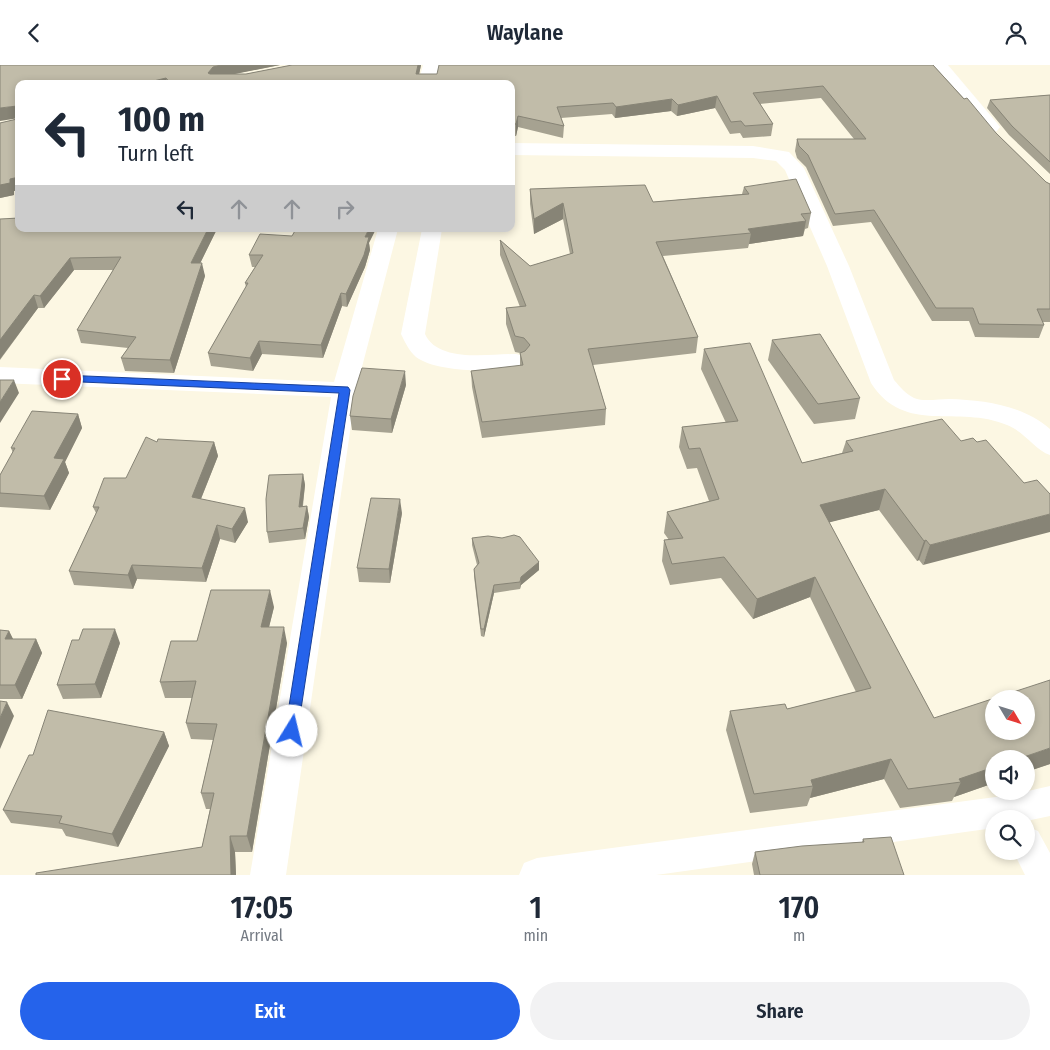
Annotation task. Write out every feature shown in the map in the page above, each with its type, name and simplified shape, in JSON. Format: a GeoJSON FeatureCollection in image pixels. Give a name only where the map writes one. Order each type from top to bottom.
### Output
{"type":"FeatureCollection","features":[{"type":"Feature","properties":{"kind":"street"},"geometry":{"type":"LineString","coordinates":[[428,80],[432,65]]}},
{"type":"Feature","properties":{"kind":"street"},"geometry":{"type":"LineString","coordinates":[[938,65],[1001,140]]}},
{"type":"Feature","properties":{"kind":"street"},"geometry":{"type":"LineString","coordinates":[[515,149],[744,152],[782,156],[794,168],[838,266],[883,383],[895,397],[908,405],[987,411],[1014,417],[1032,426],[1050,446]]}},
{"type":"Feature","properties":{"kind":"street"},"geometry":{"type":"LineString","coordinates":[[268,875],[344,390],[387,232]]}},
{"type":"Feature","properties":{"kind":"street"},"geometry":{"type":"LineString","coordinates":[[431,232],[413,334],[416,343],[430,355],[444,360],[516,361]]}},
{"type":"Feature","properties":{"kind":"street"},"geometry":{"type":"LineString","coordinates":[[0,375],[344,390]]}},
{"type":"Feature","properties":{"kind":"street"},"geometry":{"type":"LineString","coordinates":[[1026,810],[1050,801]]}},
{"type":"Feature","properties":{"kind":"street"},"geometry":{"type":"LineString","coordinates":[[537,875],[985,819]]}},
{"type":"Feature","properties":{"kind":"street"},"geometry":{"type":"LineString","coordinates":[[1035,859],[1043,875]]}},
{"type":"Feature","properties":{"kind":"building"},"geometry":{"type":"Polygon","coordinates":[[[0,65],[221,65],[213,67],[208,73],[246,74],[292,65],[418,65],[416,74],[437,74],[439,65],[933,65],[964,99],[967,98],[996,133],[1050,184],[1050,309],[1037,309],[1044,325],[979,324],[973,308],[936,308],[874,210],[835,214],[808,155],[799,146],[797,139],[866,139],[823,86],[753,93],[773,124],[745,126],[741,121],[731,122],[717,96],[678,105],[672,99],[616,107],[613,103],[557,107],[564,126],[518,116],[515,124],[515,80],[168,80],[166,78],[158,80],[15,80],[15,106],[0,108],[0,65]]]}},
{"type":"Feature","properties":{"kind":"building"},"geometry":{"type":"Polygon","coordinates":[[[1050,95],[1050,162],[1012,126],[990,100],[1050,95]]]}},
{"type":"Feature","properties":{"kind":"building"},"geometry":{"type":"Polygon","coordinates":[[[15,119],[15,178],[10,179],[10,183],[0,185],[0,123],[15,119]]]}},
{"type":"Feature","properties":{"kind":"building"},"geometry":{"type":"Polygon","coordinates":[[[796,179],[811,213],[801,214],[806,221],[748,229],[751,233],[656,242],[698,337],[588,349],[606,409],[482,422],[471,371],[523,365],[520,353],[525,351],[530,345],[524,338],[515,336],[506,308],[526,306],[500,240],[530,266],[573,253],[563,203],[534,219],[530,189],[645,185],[653,202],[749,194],[744,187],[796,179]]]}},
{"type":"Feature","properties":{"kind":"building"},"geometry":{"type":"Polygon","coordinates":[[[15,218],[15,232],[206,232],[191,263],[202,263],[170,360],[121,358],[136,337],[77,330],[121,257],[70,258],[40,296],[34,295],[0,340],[0,219],[15,218]]]}},
{"type":"Feature","properties":{"kind":"building"},"geometry":{"type":"Polygon","coordinates":[[[294,232],[368,232],[365,237],[369,237],[364,255],[346,294],[341,293],[321,345],[259,341],[250,358],[208,353],[248,283],[245,283],[263,255],[249,255],[260,234],[292,236],[294,232]]]}},
{"type":"Feature","properties":{"kind":"building"},"geometry":{"type":"Polygon","coordinates":[[[820,334],[860,398],[818,404],[772,340],[820,334]]]}},
{"type":"Feature","properties":{"kind":"building"},"geometry":{"type":"Polygon","coordinates":[[[750,343],[802,463],[853,451],[846,441],[942,419],[961,441],[973,438],[977,442],[986,440],[1024,483],[1037,480],[1050,494],[1050,514],[930,545],[926,540],[924,541],[885,489],[820,505],[934,718],[985,701],[985,740],[1035,740],[1035,690],[1019,690],[1050,680],[1050,748],[1035,753],[1035,750],[985,750],[985,770],[959,779],[961,782],[908,789],[891,759],[811,780],[813,786],[754,794],[730,711],[785,704],[787,709],[871,688],[815,577],[757,599],[724,557],[672,564],[664,540],[683,538],[667,512],[719,499],[700,448],[689,449],[682,427],[738,421],[704,349],[750,343]]]}},
{"type":"Feature","properties":{"kind":"building"},"geometry":{"type":"Polygon","coordinates":[[[362,368],[405,371],[391,419],[350,416],[353,396],[362,368]]]}},
{"type":"Feature","properties":{"kind":"building"},"geometry":{"type":"Polygon","coordinates":[[[0,380],[14,380],[0,402],[0,380]]]}},
{"type":"Feature","properties":{"kind":"building"},"geometry":{"type":"Polygon","coordinates":[[[32,411],[78,414],[54,458],[64,459],[44,496],[0,493],[0,475],[15,448],[11,448],[32,411]]]}},
{"type":"Feature","properties":{"kind":"building"},"geometry":{"type":"Polygon","coordinates":[[[146,437],[157,442],[158,439],[214,442],[192,497],[245,508],[232,529],[217,525],[202,568],[132,565],[128,575],[69,571],[99,507],[93,507],[104,478],[126,478],[146,437]]]}},
{"type":"Feature","properties":{"kind":"building"},"geometry":{"type":"Polygon","coordinates":[[[303,474],[299,507],[307,506],[303,528],[267,532],[266,499],[269,475],[303,474]]]}},
{"type":"Feature","properties":{"kind":"building"},"geometry":{"type":"Polygon","coordinates":[[[371,498],[400,499],[389,569],[357,568],[371,498]]]}},
{"type":"Feature","properties":{"kind":"building"},"geometry":{"type":"Polygon","coordinates":[[[514,535],[520,537],[539,562],[521,577],[520,582],[494,585],[484,629],[481,629],[474,569],[479,563],[472,538],[488,536],[502,538],[514,535]]]}},
{"type":"Feature","properties":{"kind":"building"},"geometry":{"type":"Polygon","coordinates":[[[211,590],[270,590],[261,627],[284,627],[247,836],[230,836],[231,875],[36,875],[36,873],[202,847],[214,793],[201,793],[217,724],[186,723],[196,681],[160,682],[171,641],[197,641],[211,590]]]}},
{"type":"Feature","properties":{"kind":"building"},"geometry":{"type":"Polygon","coordinates":[[[83,629],[115,629],[95,684],[57,685],[72,640],[79,640],[83,629]]]}},
{"type":"Feature","properties":{"kind":"building"},"geometry":{"type":"Polygon","coordinates":[[[0,630],[9,631],[5,639],[36,639],[15,685],[0,685],[0,630]]]}},
{"type":"Feature","properties":{"kind":"building"},"geometry":{"type":"Polygon","coordinates":[[[0,701],[7,702],[0,718],[0,701]]]}},
{"type":"Feature","properties":{"kind":"building"},"geometry":{"type":"Polygon","coordinates":[[[48,710],[164,732],[112,834],[59,823],[62,816],[3,810],[29,755],[33,755],[48,710]]]}},
{"type":"Feature","properties":{"kind":"building"},"geometry":{"type":"Polygon","coordinates":[[[891,837],[904,875],[760,875],[755,852],[802,846],[864,842],[863,839],[891,837]]]}},
{"type":"Feature","properties":{"kind":"route"},"geometry":{"type":"LineString","coordinates":[[62,379],[344,390],[292,731]]}}]}
